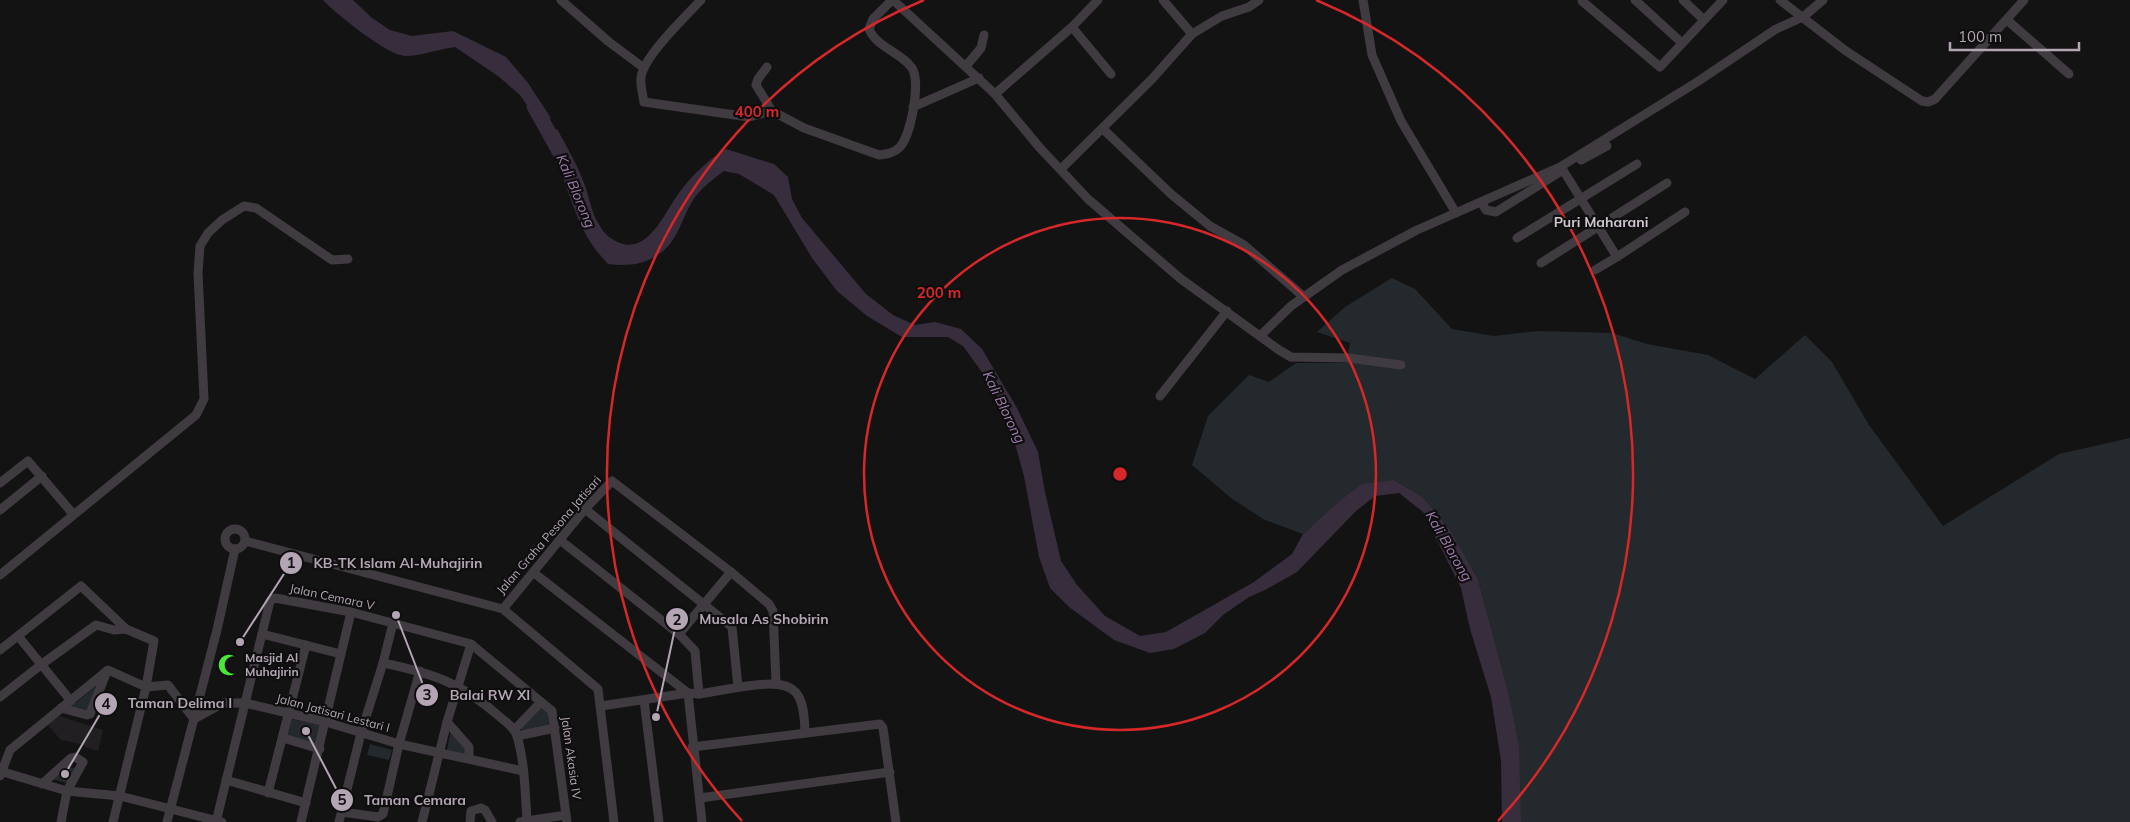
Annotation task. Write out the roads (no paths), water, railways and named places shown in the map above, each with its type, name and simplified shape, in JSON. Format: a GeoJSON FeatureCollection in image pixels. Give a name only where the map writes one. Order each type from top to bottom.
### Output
{"type":"FeatureCollection","features":[{"type":"Feature","properties":{"kind":"street"},"geometry":{"type":"LineString","coordinates":[[561,0],[609,42],[644,68]]}},
{"type":"Feature","properties":{"kind":"street"},"geometry":{"type":"LineString","coordinates":[[701,0],[656,50],[644,68],[640,78],[644,102],[749,117],[772,111]]}},
{"type":"Feature","properties":{"kind":"street"},"geometry":{"type":"LineString","coordinates":[[996,94],[1072,27],[1098,0]]}},
{"type":"Feature","properties":{"kind":"street"},"geometry":{"type":"LineString","coordinates":[[1162,0],[1192,34]]}},
{"type":"Feature","properties":{"kind":"street"},"geometry":{"type":"LineString","coordinates":[[1061,169],[1152,79],[1192,34],[1222,16],[1249,7],[1259,0]]}},
{"type":"Feature","properties":{"kind":"street"},"geometry":{"type":"LineString","coordinates":[[1363,0],[1372,55],[1401,121],[1456,213]]}},
{"type":"Feature","properties":{"kind":"street"},"geometry":{"type":"LineString","coordinates":[[1635,0],[1682,44]]}},
{"type":"Feature","properties":{"kind":"street"},"geometry":{"type":"LineString","coordinates":[[1683,0],[1704,20]]}},
{"type":"Feature","properties":{"kind":"street"},"geometry":{"type":"LineString","coordinates":[[1582,1],[1660,67],[1723,0]]}},
{"type":"Feature","properties":{"kind":"street"},"geometry":{"type":"LineString","coordinates":[[1780,0],[1846,51],[1922,101],[1928,102],[1935,99],[2024,0]]}},
{"type":"Feature","properties":{"kind":"street"},"geometry":{"type":"LineString","coordinates":[[1260,336],[1291,306],[1342,270],[1456,213],[1560,167],[1697,82],[1776,29],[1803,17],[1823,0]]}},
{"type":"Feature","properties":{"kind":"street"},"geometry":{"type":"LineString","coordinates":[[768,68],[758,79],[756,86],[772,111],[812,131],[878,155],[890,154],[898,149],[903,142],[913,108],[916,81],[911,67],[874,38],[869,29],[873,19],[888,1],[966,66],[996,94],[1088,200],[1181,279],[1260,336],[1291,357],[1349,358],[1401,365]]}},
{"type":"Feature","properties":{"kind":"street"},"geometry":{"type":"LineString","coordinates":[[2007,20],[2069,74]]}},
{"type":"Feature","properties":{"kind":"street"},"geometry":{"type":"LineString","coordinates":[[1072,27],[1111,74]]}},
{"type":"Feature","properties":{"kind":"street"},"geometry":{"type":"LineString","coordinates":[[966,66],[981,48],[984,35]]}},
{"type":"Feature","properties":{"kind":"street"},"geometry":{"type":"LineString","coordinates":[[913,108],[979,78]]}},
{"type":"Feature","properties":{"kind":"street"},"geometry":{"type":"LineString","coordinates":[[1103,129],[1171,194],[1210,226],[1244,245],[1304,297]]}},
{"type":"Feature","properties":{"kind":"street"},"geometry":{"type":"LineString","coordinates":[[1480,202],[1486,210],[1496,212],[1563,170],[1607,146]]}},
{"type":"Feature","properties":{"kind":"street"},"geometry":{"type":"LineString","coordinates":[[1517,238],[1637,164]]}},
{"type":"Feature","properties":{"kind":"street"},"geometry":{"type":"LineString","coordinates":[[1563,170],[1617,257]]}},
{"type":"Feature","properties":{"kind":"street"},"geometry":{"type":"LineString","coordinates":[[1541,263],[1667,183]]}},
{"type":"Feature","properties":{"kind":"street"},"geometry":{"type":"LineString","coordinates":[[0,574],[149,455],[200,410],[204,399],[198,273],[200,246],[208,233],[222,220],[244,206],[256,208],[332,260],[348,259]]}},
{"type":"Feature","properties":{"kind":"street"},"geometry":{"type":"LineString","coordinates":[[1595,270],[1685,212]]}},
{"type":"Feature","properties":{"kind":"street"},"geometry":{"type":"LineString","coordinates":[[1160,396],[1227,311]]}},
{"type":"Feature","properties":{"kind":"street"},"geometry":{"type":"LineString","coordinates":[[0,483],[28,461],[73,514]]}},
{"type":"Feature","properties":{"kind":"street"},"geometry":{"type":"LineString","coordinates":[[0,510],[42,476]]}},
{"type":"Feature","properties":{"kind":"street","name":"Jalan Graha Pesona Jatisari"},"geometry":{"type":"LineString","coordinates":[[503,609],[608,483],[616,482],[732,572]]}},
{"type":"Feature","properties":{"kind":"street"},"geometry":{"type":"LineString","coordinates":[[585,509],[732,627],[738,687]]}},
{"type":"Feature","properties":{"kind":"street","name":"Jalan Graha Pesona Jatisari"},"geometry":{"type":"LineString","coordinates":[[167,822],[217,630],[235,549],[226,544],[225,537],[229,531],[239,530],[244,534],[245,541],[503,609],[597,687],[601,706],[614,822]]}},
{"type":"Feature","properties":{"kind":"street"},"geometry":{"type":"LineString","coordinates":[[560,540],[679,634],[695,651],[699,694]]}},
{"type":"Feature","properties":{"kind":"street"},"geometry":{"type":"LineString","coordinates":[[235,549],[241,547],[245,541]]}},
{"type":"Feature","properties":{"kind":"street"},"geometry":{"type":"LineString","coordinates":[[679,634],[732,572],[769,604],[773,610],[776,683]]}},
{"type":"Feature","properties":{"kind":"street"},"geometry":{"type":"LineString","coordinates":[[534,573],[688,693],[692,747],[702,822]]}},
{"type":"Feature","properties":{"kind":"street"},"geometry":{"type":"LineString","coordinates":[[0,650],[81,586],[126,629],[153,640],[155,643],[113,822]]}},
{"type":"Feature","properties":{"kind":"street","name":"Jalan Cemara V"},"geometry":{"type":"LineString","coordinates":[[262,634],[270,601],[275,598],[351,612],[471,644]]}},
{"type":"Feature","properties":{"kind":"street"},"geometry":{"type":"LineString","coordinates":[[0,697],[96,625],[108,612]]}},
{"type":"Feature","properties":{"kind":"street"},"geometry":{"type":"LineString","coordinates":[[301,822],[320,749],[351,612]]}},
{"type":"Feature","properties":{"kind":"street"},"geometry":{"type":"LineString","coordinates":[[339,822],[361,733],[383,663],[393,623]]}},
{"type":"Feature","properties":{"kind":"street"},"geometry":{"type":"LineString","coordinates":[[96,625],[114,630],[126,629]]}},
{"type":"Feature","properties":{"kind":"street"},"geometry":{"type":"LineString","coordinates":[[108,670],[10,750],[0,773],[67,791],[120,796],[218,821],[226,780],[262,634],[341,654]]}},
{"type":"Feature","properties":{"kind":"street"},"geometry":{"type":"LineString","coordinates":[[18,636],[70,701]]}},
{"type":"Feature","properties":{"kind":"street"},"geometry":{"type":"LineString","coordinates":[[422,822],[458,685],[471,644]]}},
{"type":"Feature","properties":{"kind":"street","name":"Jalan Akasia IV"},"geometry":{"type":"LineString","coordinates":[[471,644],[552,711],[566,818]]}},
{"type":"Feature","properties":{"kind":"street"},"geometry":{"type":"LineString","coordinates":[[268,793],[306,645]]}},
{"type":"Feature","properties":{"kind":"street"},"geometry":{"type":"LineString","coordinates":[[383,663],[420,671],[458,685],[492,710],[516,733],[523,771],[524,821],[566,818]]}},
{"type":"Feature","properties":{"kind":"street"},"geometry":{"type":"LineString","coordinates":[[108,670],[146,687],[168,685],[194,719]]}},
{"type":"Feature","properties":{"kind":"street"},"geometry":{"type":"LineString","coordinates":[[61,708],[87,715],[90,714],[108,670]]}},
{"type":"Feature","properties":{"kind":"street"},"geometry":{"type":"LineString","coordinates":[[342,812],[382,816],[399,744],[420,671]]}},
{"type":"Feature","properties":{"kind":"street"},"geometry":{"type":"LineString","coordinates":[[601,706],[688,693],[699,694],[776,683],[791,688],[800,701],[804,710],[805,733]]}},
{"type":"Feature","properties":{"kind":"street"},"geometry":{"type":"LineString","coordinates":[[644,700],[659,822]]}},
{"type":"Feature","properties":{"kind":"street"},"geometry":{"type":"LineString","coordinates":[[516,733],[541,702]]}},
{"type":"Feature","properties":{"kind":"street","name":"Jalan Jatisari Lestari I"},"geometry":{"type":"LineString","coordinates":[[194,719],[223,703],[245,703],[326,722],[399,744],[523,771]]}},
{"type":"Feature","properties":{"kind":"street"},"geometry":{"type":"LineString","coordinates":[[448,722],[469,747],[469,758]]}},
{"type":"Feature","properties":{"kind":"street"},"geometry":{"type":"LineString","coordinates":[[692,747],[880,724],[883,728],[896,822]]}},
{"type":"Feature","properties":{"kind":"street"},"geometry":{"type":"LineString","coordinates":[[516,733],[555,728]]}},
{"type":"Feature","properties":{"kind":"street"},"geometry":{"type":"LineString","coordinates":[[283,738],[320,749]]}},
{"type":"Feature","properties":{"kind":"street"},"geometry":{"type":"LineString","coordinates":[[42,784],[75,757],[83,762],[67,791],[61,822]]}},
{"type":"Feature","properties":{"kind":"street"},"geometry":{"type":"LineString","coordinates":[[700,798],[890,772]]}},
{"type":"Feature","properties":{"kind":"street"},"geometry":{"type":"LineString","coordinates":[[226,780],[306,803]]}},
{"type":"Feature","properties":{"kind":"street"},"geometry":{"type":"LineString","coordinates":[[470,822],[471,811],[481,808],[485,810],[492,822]]}},
{"type":"Feature","properties":{"kind":"water"},"geometry":{"type":"Polygon","coordinates":[[[323,0],[353,0],[372,18],[390,30],[412,36],[453,31],[506,57],[528,83],[551,118],[540,124],[520,95],[498,76],[455,47],[411,56],[397,54],[362,33],[323,0]]]}},
{"type":"Feature","properties":{"kind":"water"},"geometry":{"type":"Polygon","coordinates":[[[557,129],[578,169],[597,221],[602,229],[614,240],[630,245],[648,237],[689,180],[726,149],[774,164],[788,177],[792,199],[802,218],[866,294],[893,315],[915,325],[935,322],[961,329],[982,349],[1017,408],[1038,452],[1061,561],[1077,585],[1105,616],[1140,636],[1166,632],[1254,582],[1292,554],[1303,534],[1338,502],[1362,484],[1394,480],[1423,497],[1451,531],[1478,579],[1508,691],[1519,746],[1521,822],[1502,822],[1501,761],[1491,697],[1470,629],[1461,588],[1423,512],[1399,493],[1375,496],[1356,511],[1297,572],[1249,597],[1223,615],[1205,633],[1174,649],[1150,653],[1114,640],[1069,607],[1050,588],[1039,557],[1024,476],[1010,426],[994,389],[963,346],[948,337],[902,337],[867,316],[837,291],[812,258],[774,195],[739,174],[724,171],[701,190],[691,203],[673,240],[656,256],[641,263],[625,265],[608,264],[593,246],[584,230],[557,163],[544,137],[557,129]]]}},
{"type":"Feature","properties":{"kind":"waterway","name":"Kali Blorong"},"geometry":{"type":"LineString","coordinates":[[534,106],[559,151]]}},
{"type":"Feature","properties":{"kind":"place","name":"Balai RW XI"},"geometry":{"type":"Point","coordinates":[396,615]}},
{"type":"Feature","properties":{"kind":"place","name":"KB-TK Islam Al-Muhajirin"},"geometry":{"type":"Point","coordinates":[240,642]}},
{"type":"Feature","properties":{"kind":"place","name":"Masjid Al Muhajirin"},"geometry":{"type":"Point","coordinates":[229,665]}},
{"type":"Feature","properties":{"kind":"place","name":"Musala As Shobirin"},"geometry":{"type":"Point","coordinates":[656,717]}},
{"type":"Feature","properties":{"kind":"place","name":"Taman Cemara"},"geometry":{"type":"Point","coordinates":[306,731]}},
{"type":"Feature","properties":{"kind":"place","name":"Taman Delima I"},"geometry":{"type":"Point","coordinates":[65,774]}},
{"type":"Feature","properties":{"kind":"district","name":"Puri Maharani"},"geometry":{"type":"Point","coordinates":[1601,222]}}]}
